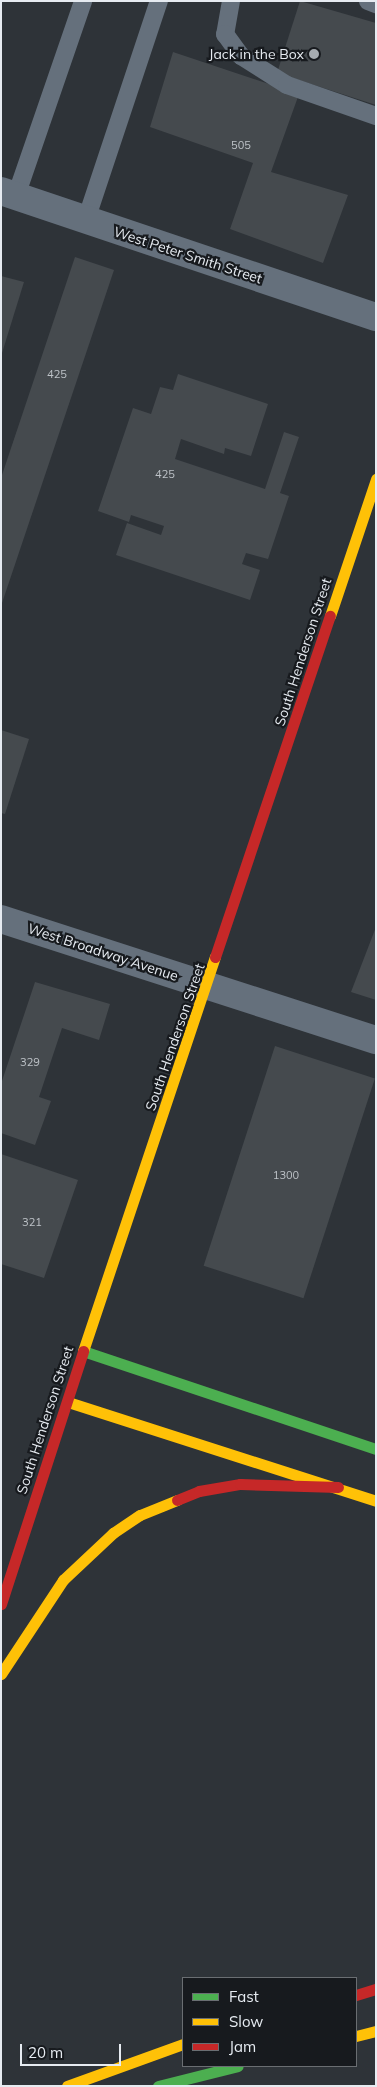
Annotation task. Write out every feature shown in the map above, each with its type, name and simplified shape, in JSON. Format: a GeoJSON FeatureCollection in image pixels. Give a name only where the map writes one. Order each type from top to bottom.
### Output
{"type":"FeatureCollection","features":[{"type":"Feature","properties":{"kind":"main road","name":"South Henderson Street"},"geometry":{"type":"LineString","coordinates":[[1,1604],[83,1351],[208,987],[376,479]]}},
{"type":"Feature","properties":{"kind":"main road"},"geometry":{"type":"LineString","coordinates":[[83,1351],[376,1449]]}},
{"type":"Feature","properties":{"kind":"main road"},"geometry":{"type":"LineString","coordinates":[[68,1402],[338,1487],[376,1501]]}},
{"type":"Feature","properties":{"kind":"main road"},"geometry":{"type":"LineString","coordinates":[[1,1674],[63,1580],[108,1538],[140,1515],[199,1491],[240,1484],[338,1487]]}},
{"type":"Feature","properties":{"kind":"main road"},"geometry":{"type":"LineString","coordinates":[[357,1995],[376,1989]]}},
{"type":"Feature","properties":{"kind":"main road"},"geometry":{"type":"LineString","coordinates":[[357,2036],[376,2031]]}},
{"type":"Feature","properties":{"kind":"main road"},"geometry":{"type":"LineString","coordinates":[[67,2086],[182,2044]]}},
{"type":"Feature","properties":{"kind":"main road"},"geometry":{"type":"LineString","coordinates":[[158,2086],[234,2067]]}},
{"type":"Feature","properties":{"kind":"street","name":"West Peter Smith Street"},"geometry":{"type":"LineString","coordinates":[[8,194],[376,317]]}},
{"type":"Feature","properties":{"kind":"street","name":"West Broadway Avenue"},"geometry":{"type":"LineString","coordinates":[[1,919],[376,1040]]}},
{"type":"Feature","properties":{"kind":"lane"},"geometry":{"type":"LineString","coordinates":[[8,194],[83,1]]}},
{"type":"Feature","properties":{"kind":"lane"},"geometry":{"type":"LineString","coordinates":[[86,220],[159,1]]}},
{"type":"Feature","properties":{"kind":"lane"},"geometry":{"type":"LineString","coordinates":[[231,1],[225,34],[241,56],[287,85],[376,116]]}},
{"type":"Feature","properties":{"kind":"lane"},"geometry":{"type":"LineString","coordinates":[[368,1],[376,4]]}},
{"type":"Feature","properties":{"kind":"building"},"geometry":{"type":"Polygon","coordinates":[[[300,1],[376,23],[376,105],[277,73],[300,1]]]}},
{"type":"Feature","properties":{"kind":"building"},"geometry":{"type":"Polygon","coordinates":[[[173,52],[299,94],[271,172],[348,195],[323,263],[230,229],[253,163],[150,127],[173,52]]]}},
{"type":"Feature","properties":{"kind":"building"},"geometry":{"type":"Polygon","coordinates":[[[75,257],[114,270],[1,606],[1,478],[75,257]]]}},
{"type":"Feature","properties":{"kind":"building"},"geometry":{"type":"Polygon","coordinates":[[[1,276],[24,282],[2,353],[1,353],[1,276]]]}},
{"type":"Feature","properties":{"kind":"building"},"geometry":{"type":"Polygon","coordinates":[[[178,374],[268,404],[251,456],[225,448],[224,454],[181,439],[175,459],[265,489],[284,432],[299,437],[280,493],[289,496],[268,559],[246,553],[242,564],[260,570],[250,600],[116,555],[127,523],[161,535],[164,526],[131,515],[129,522],[98,511],[133,408],[151,414],[160,387],[173,390],[178,374]]]}},
{"type":"Feature","properties":{"kind":"building"},"geometry":{"type":"Polygon","coordinates":[[[1,730],[29,739],[5,814],[1,813],[1,730]]]}},
{"type":"Feature","properties":{"kind":"building"},"geometry":{"type":"Polygon","coordinates":[[[376,927],[376,1000],[351,992],[376,927]]]}},
{"type":"Feature","properties":{"kind":"building"},"geometry":{"type":"Polygon","coordinates":[[[35,982],[110,1004],[99,1040],[62,1028],[39,1097],[51,1101],[35,1145],[1,1133],[1,1084],[35,982]]]}},
{"type":"Feature","properties":{"kind":"building"},"geometry":{"type":"Polygon","coordinates":[[[275,1046],[375,1078],[303,1298],[204,1266],[275,1046]]]}},
{"type":"Feature","properties":{"kind":"building"},"geometry":{"type":"Polygon","coordinates":[[[1,1154],[78,1180],[44,1278],[1,1264],[1,1154]]]}},
{"type":"Feature","properties":{"kind":"traffic: fast"},"geometry":{"type":"LineString","coordinates":[[83,1351],[376,1449]]}},
{"type":"Feature","properties":{"kind":"traffic: fast"},"geometry":{"type":"LineString","coordinates":[[158,2086],[234,2067]]}},
{"type":"Feature","properties":{"kind":"traffic: slow"},"geometry":{"type":"LineString","coordinates":[[330,616],[376,479]]}},
{"type":"Feature","properties":{"kind":"traffic: slow"},"geometry":{"type":"LineString","coordinates":[[83,1351],[215,957]]}},
{"type":"Feature","properties":{"kind":"traffic: slow"},"geometry":{"type":"LineString","coordinates":[[68,1402],[376,1501]]}},
{"type":"Feature","properties":{"kind":"traffic: slow"},"geometry":{"type":"LineString","coordinates":[[1,1674],[63,1580],[113,1533],[140,1515],[177,1500]]}},
{"type":"Feature","properties":{"kind":"traffic: slow"},"geometry":{"type":"LineString","coordinates":[[357,2036],[376,2031]]}},
{"type":"Feature","properties":{"kind":"traffic: slow"},"geometry":{"type":"LineString","coordinates":[[67,2086],[182,2044]]}},
{"type":"Feature","properties":{"kind":"traffic: jam"},"geometry":{"type":"LineString","coordinates":[[215,957],[330,616]]}},
{"type":"Feature","properties":{"kind":"traffic: jam"},"geometry":{"type":"LineString","coordinates":[[1,1604],[83,1351]]}},
{"type":"Feature","properties":{"kind":"traffic: jam"},"geometry":{"type":"LineString","coordinates":[[177,1500],[199,1491],[240,1484],[338,1487]]}},
{"type":"Feature","properties":{"kind":"traffic: jam"},"geometry":{"type":"LineString","coordinates":[[357,1995],[376,1989]]}},
{"type":"Feature","properties":{"kind":"place","name":"Jack in the Box"},"geometry":{"type":"Point","coordinates":[314,54]}}]}
